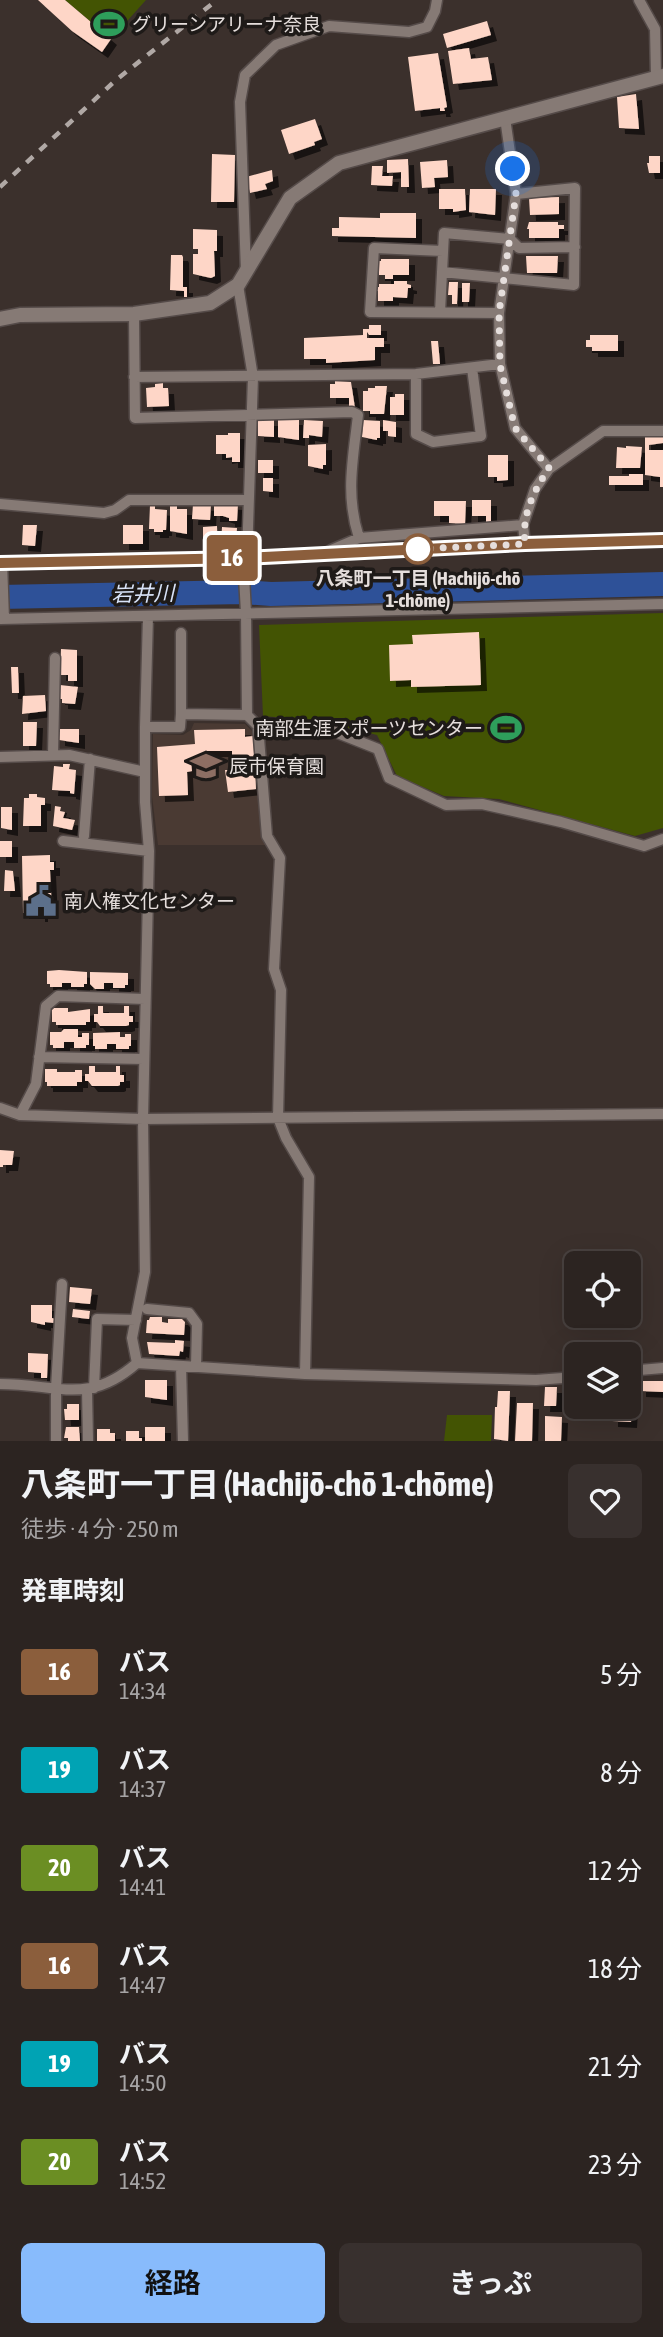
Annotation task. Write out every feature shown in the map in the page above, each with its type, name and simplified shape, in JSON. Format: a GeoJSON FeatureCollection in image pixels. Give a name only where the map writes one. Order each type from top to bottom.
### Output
{"type":"FeatureCollection","features":[{"type":"Feature","properties":{"kind":"street"},"geometry":{"type":"LineString","coordinates":[[305,1374],[309,1177],[285,1138],[278,1118],[281,990],[274,969],[280,858],[267,836],[258,726],[247,715],[245,559],[253,377],[242,279],[240,102],[245,75],[276,45],[329,26],[409,32],[427,27],[437,0]]}},
{"type":"Feature","properties":{"kind":"street"},"geometry":{"type":"LineString","coordinates":[[0,319],[20,315],[134,314],[210,303],[242,279],[290,198],[339,163],[660,76],[655,29],[639,0]]}},
{"type":"Feature","properties":{"kind":"street"},"geometry":{"type":"LineString","coordinates":[[505,118],[516,194],[499,313],[500,365],[515,428],[549,468]]}},
{"type":"Feature","properties":{"kind":"street"},"geometry":{"type":"LineString","coordinates":[[442,272],[574,285],[575,188],[516,194]]}},
{"type":"Feature","properties":{"kind":"street"},"geometry":{"type":"LineString","coordinates":[[440,312],[444,233],[510,239],[519,248],[575,247]]}},
{"type":"Feature","properties":{"kind":"street"},"geometry":{"type":"LineString","coordinates":[[443,251],[374,248],[370,312],[499,313]]}},
{"type":"Feature","properties":{"kind":"street"},"geometry":{"type":"LineString","coordinates":[[134,314],[135,418],[352,412],[358,415],[350,491],[352,514],[359,538]]}},
{"type":"Feature","properties":{"kind":"street"},"geometry":{"type":"LineString","coordinates":[[134,377],[416,374],[500,365]]}},
{"type":"Feature","properties":{"kind":"street"},"geometry":{"type":"LineString","coordinates":[[416,374],[416,434],[433,442],[481,436],[472,368]]}},
{"type":"Feature","properties":{"kind":"street"},"geometry":{"type":"LineString","coordinates":[[525,544],[523,525],[535,489],[549,468],[603,431],[663,431]]}},
{"type":"Feature","properties":{"kind":"street"},"geometry":{"type":"LineString","coordinates":[[0,504],[104,513],[115,510],[129,500],[248,500]]}},
{"type":"Feature","properties":{"kind":"street"},"geometry":{"type":"LineString","coordinates":[[322,554],[359,538],[523,525]]}},
{"type":"Feature","properties":{"kind":"street"},"geometry":{"type":"LineString","coordinates":[[663,540],[525,544],[245,559],[2,566],[3,617],[148,617],[245,610],[663,604]]}},
{"type":"Feature","properties":{"kind":"street"},"geometry":{"type":"LineString","coordinates":[[137,1363],[132,1338],[145,1272],[143,1119],[149,851],[145,772],[148,617]]}},
{"type":"Feature","properties":{"kind":"street"},"geometry":{"type":"LineString","coordinates":[[145,727],[180,727],[181,633]]}},
{"type":"Feature","properties":{"kind":"street"},"geometry":{"type":"LineString","coordinates":[[53,755],[55,658]]}},
{"type":"Feature","properties":{"kind":"street"},"geometry":{"type":"LineString","coordinates":[[181,714],[247,715]]}},
{"type":"Feature","properties":{"kind":"street"},"geometry":{"type":"LineString","coordinates":[[258,726],[325,728],[378,749],[389,778],[446,805],[482,804],[561,822],[643,846],[663,839]]}},
{"type":"Feature","properties":{"kind":"street"},"geometry":{"type":"LineString","coordinates":[[0,757],[69,755],[145,772]]}},
{"type":"Feature","properties":{"kind":"street"},"geometry":{"type":"LineString","coordinates":[[84,836],[90,759]]}},
{"type":"Feature","properties":{"kind":"street"},"geometry":{"type":"LineString","coordinates":[[63,841],[149,851]]}},
{"type":"Feature","properties":{"kind":"street"},"geometry":{"type":"LineString","coordinates":[[20,1115],[36,1084],[46,1006],[58,996],[145,999]]}},
{"type":"Feature","properties":{"kind":"street"},"geometry":{"type":"LineString","coordinates":[[39,1057],[144,1059]]}},
{"type":"Feature","properties":{"kind":"street"},"geometry":{"type":"LineString","coordinates":[[0,1108],[20,1115],[143,1119],[663,1114]]}},
{"type":"Feature","properties":{"kind":"street"},"geometry":{"type":"LineString","coordinates":[[57,1441],[56,1388],[62,1284]]}},
{"type":"Feature","properties":{"kind":"street"},"geometry":{"type":"LineString","coordinates":[[148,1309],[189,1313],[197,1325],[196,1366]]}},
{"type":"Feature","properties":{"kind":"street"},"geometry":{"type":"LineString","coordinates":[[88,1441],[97,1319],[136,1321]]}},
{"type":"Feature","properties":{"kind":"street"},"geometry":{"type":"LineString","coordinates":[[0,1384],[90,1389],[122,1376],[137,1363],[305,1374],[536,1380],[564,1378]]}},
{"type":"Feature","properties":{"kind":"street"},"geometry":{"type":"LineString","coordinates":[[181,1366],[183,1441]]}},
{"type":"Feature","properties":{"kind":"street"},"geometry":{"type":"LineString","coordinates":[[641,1370],[663,1368]]}},
{"type":"Feature","properties":{"kind":"shaded area","name":"辰市保育園"},"geometry":{"type":"Polygon","coordinates":[[[194,723],[245,724],[257,736],[267,845],[158,845],[152,796],[153,734],[183,735],[191,730],[194,723]]]}},
{"type":"Feature","properties":{"kind":"green space","name":"グリーンアリーナ奈良"},"geometry":{"type":"Polygon","coordinates":[[[65,0],[146,0],[111,39],[65,0]]]}},
{"type":"Feature","properties":{"kind":"green space","name":"南部生涯スポーツセンター"},"geometry":{"type":"Polygon","coordinates":[[[663,613],[663,828],[635,836],[499,799],[444,796],[397,776],[377,735],[321,721],[263,716],[259,625],[663,613]]]}},
{"type":"Feature","properties":{"kind":"green space"},"geometry":{"type":"Polygon","coordinates":[[[447,1415],[492,1415],[491,1441],[444,1441],[447,1415]]]}},
{"type":"Feature","properties":{"kind":"building"},"geometry":{"type":"Polygon","coordinates":[[[38,0],[65,0],[111,39],[102,52],[72,31],[38,0]]]}},
{"type":"Feature","properties":{"kind":"building"},"geometry":{"type":"Polygon","coordinates":[[[487,21],[491,35],[447,48],[443,34],[487,21]]]}},
{"type":"Feature","properties":{"kind":"building"},"geometry":{"type":"Polygon","coordinates":[[[469,48],[471,59],[488,57],[492,80],[453,84],[448,51],[469,48]]]}},
{"type":"Feature","properties":{"kind":"building"},"geometry":{"type":"Polygon","coordinates":[[[438,53],[447,107],[444,108],[445,111],[440,111],[440,108],[415,111],[408,57],[438,53]]]}},
{"type":"Feature","properties":{"kind":"building"},"geometry":{"type":"Polygon","coordinates":[[[636,94],[639,129],[619,128],[617,97],[636,94]]]}},
{"type":"Feature","properties":{"kind":"building"},"geometry":{"type":"Polygon","coordinates":[[[315,119],[322,139],[314,142],[315,145],[289,154],[281,130],[315,119]]]}},
{"type":"Feature","properties":{"kind":"building"},"geometry":{"type":"Polygon","coordinates":[[[212,154],[235,155],[234,202],[211,202],[212,154]]]}},
{"type":"Feature","properties":{"kind":"building"},"geometry":{"type":"Polygon","coordinates":[[[649,156],[660,156],[660,173],[649,173],[649,156]]]}},
{"type":"Feature","properties":{"kind":"building"},"geometry":{"type":"Polygon","coordinates":[[[408,159],[409,187],[401,187],[401,172],[387,173],[387,160],[408,159]]]}},
{"type":"Feature","properties":{"kind":"building"},"geometry":{"type":"Polygon","coordinates":[[[447,160],[448,177],[434,178],[435,187],[422,188],[420,162],[447,160]]]}},
{"type":"Feature","properties":{"kind":"building"},"geometry":{"type":"Polygon","coordinates":[[[372,166],[383,166],[382,176],[393,176],[392,186],[371,185],[372,166]]]}},
{"type":"Feature","properties":{"kind":"building"},"geometry":{"type":"Polygon","coordinates":[[[272,170],[273,181],[265,184],[267,189],[250,193],[246,177],[272,170]]]}},
{"type":"Feature","properties":{"kind":"building"},"geometry":{"type":"Polygon","coordinates":[[[439,189],[465,189],[466,210],[453,212],[453,209],[439,209],[439,189]]]}},
{"type":"Feature","properties":{"kind":"building"},"geometry":{"type":"Polygon","coordinates":[[[470,189],[496,189],[495,215],[469,212],[470,189]]]}},
{"type":"Feature","properties":{"kind":"building"},"geometry":{"type":"Polygon","coordinates":[[[559,197],[559,214],[530,215],[529,198],[559,197]]]}},
{"type":"Feature","properties":{"kind":"building"},"geometry":{"type":"Polygon","coordinates":[[[380,213],[416,213],[416,238],[332,236],[332,228],[339,228],[339,217],[380,218],[380,213]]]}},
{"type":"Feature","properties":{"kind":"building"},"geometry":{"type":"Polygon","coordinates":[[[529,222],[558,222],[558,225],[564,225],[564,229],[559,229],[559,238],[529,238],[529,222]]]}},
{"type":"Feature","properties":{"kind":"building"},"geometry":{"type":"Polygon","coordinates":[[[193,229],[217,230],[215,276],[211,278],[193,274],[193,254],[198,254],[198,249],[193,249],[193,229]]]}},
{"type":"Feature","properties":{"kind":"building"},"geometry":{"type":"Polygon","coordinates":[[[171,255],[183,257],[183,287],[187,287],[187,297],[184,297],[184,291],[170,290],[171,255]]]}},
{"type":"Feature","properties":{"kind":"building"},"geometry":{"type":"Polygon","coordinates":[[[526,256],[558,256],[557,273],[527,273],[526,256]]]}},
{"type":"Feature","properties":{"kind":"building"},"geometry":{"type":"Polygon","coordinates":[[[381,259],[409,259],[409,275],[393,275],[393,279],[385,279],[385,275],[379,275],[381,259]]]}},
{"type":"Feature","properties":{"kind":"building"},"geometry":{"type":"Polygon","coordinates":[[[394,281],[407,281],[407,284],[411,285],[407,298],[393,297],[393,301],[378,301],[376,287],[379,287],[379,284],[394,284],[394,281]]]}},
{"type":"Feature","properties":{"kind":"building"},"geometry":{"type":"Polygon","coordinates":[[[449,282],[458,282],[457,304],[452,304],[452,295],[448,295],[449,282]]]}},
{"type":"Feature","properties":{"kind":"building"},"geometry":{"type":"Polygon","coordinates":[[[462,283],[470,283],[469,302],[462,302],[462,283]]]}},
{"type":"Feature","properties":{"kind":"building"},"geometry":{"type":"Polygon","coordinates":[[[369,325],[381,325],[381,335],[369,335],[367,332],[367,338],[384,338],[384,347],[375,347],[375,360],[326,363],[326,359],[304,359],[304,338],[363,335],[363,329],[369,329],[369,325]]]}},
{"type":"Feature","properties":{"kind":"building"},"geometry":{"type":"Polygon","coordinates":[[[590,335],[618,335],[618,351],[592,351],[592,347],[586,347],[586,340],[590,340],[590,335]]]}},
{"type":"Feature","properties":{"kind":"building"},"geometry":{"type":"Polygon","coordinates":[[[431,341],[438,341],[440,364],[433,364],[431,341]]]}},
{"type":"Feature","properties":{"kind":"building"},"geometry":{"type":"Polygon","coordinates":[[[335,381],[351,382],[355,408],[349,408],[349,398],[330,398],[330,384],[335,384],[335,381]]]}},
{"type":"Feature","properties":{"kind":"building"},"geometry":{"type":"Polygon","coordinates":[[[163,383],[163,388],[168,388],[169,406],[147,407],[146,388],[163,383]]]}},
{"type":"Feature","properties":{"kind":"building"},"geometry":{"type":"Polygon","coordinates":[[[375,386],[387,386],[384,414],[363,411],[363,391],[375,386]]]}},
{"type":"Feature","properties":{"kind":"building"},"geometry":{"type":"Polygon","coordinates":[[[395,394],[404,394],[404,415],[390,415],[390,397],[395,397],[395,394]]]}},
{"type":"Feature","properties":{"kind":"building"},"geometry":{"type":"Polygon","coordinates":[[[278,419],[299,419],[299,440],[278,437],[278,419]]]}},
{"type":"Feature","properties":{"kind":"building"},"geometry":{"type":"Polygon","coordinates":[[[258,420],[274,420],[274,437],[258,436],[258,420]]]}},
{"type":"Feature","properties":{"kind":"building"},"geometry":{"type":"Polygon","coordinates":[[[304,420],[323,421],[322,437],[309,435],[309,438],[303,438],[304,420]]]}},
{"type":"Feature","properties":{"kind":"building"},"geometry":{"type":"Polygon","coordinates":[[[363,420],[380,421],[380,438],[377,440],[362,437],[363,420]]]}},
{"type":"Feature","properties":{"kind":"building"},"geometry":{"type":"Polygon","coordinates":[[[383,420],[396,422],[396,437],[388,436],[388,431],[383,431],[383,420]]]}},
{"type":"Feature","properties":{"kind":"building"},"geometry":{"type":"Polygon","coordinates":[[[240,433],[240,462],[232,462],[232,457],[226,458],[226,454],[216,454],[216,435],[240,433]]]}},
{"type":"Feature","properties":{"kind":"building"},"geometry":{"type":"Polygon","coordinates":[[[645,435],[663,435],[663,443],[649,445],[649,450],[663,450],[663,487],[660,487],[660,477],[645,475],[645,435]]]}},
{"type":"Feature","properties":{"kind":"building"},"geometry":{"type":"Polygon","coordinates":[[[326,444],[326,465],[323,465],[323,469],[308,466],[308,445],[326,444]]]}},
{"type":"Feature","properties":{"kind":"building"},"geometry":{"type":"Polygon","coordinates":[[[617,447],[642,447],[640,468],[616,468],[617,447]]]}},
{"type":"Feature","properties":{"kind":"building"},"geometry":{"type":"Polygon","coordinates":[[[488,455],[508,455],[508,480],[497,481],[497,477],[488,477],[488,455]]]}},
{"type":"Feature","properties":{"kind":"building"},"geometry":{"type":"Polygon","coordinates":[[[258,460],[273,460],[273,473],[258,473],[258,460]]]}},
{"type":"Feature","properties":{"kind":"building"},"geometry":{"type":"Polygon","coordinates":[[[643,474],[643,485],[609,485],[609,476],[643,474]]]}},
{"type":"Feature","properties":{"kind":"building"},"geometry":{"type":"Polygon","coordinates":[[[263,478],[273,478],[273,492],[263,491],[263,478]]]}},
{"type":"Feature","properties":{"kind":"building"},"geometry":{"type":"Polygon","coordinates":[[[472,500],[491,500],[491,523],[486,523],[486,516],[472,516],[472,500]]]}},
{"type":"Feature","properties":{"kind":"building"},"geometry":{"type":"Polygon","coordinates":[[[434,501],[466,501],[465,524],[449,523],[449,516],[434,516],[434,501]]]}},
{"type":"Feature","properties":{"kind":"building"},"geometry":{"type":"Polygon","coordinates":[[[214,503],[238,504],[237,521],[214,516],[214,503]]]}},
{"type":"Feature","properties":{"kind":"building"},"geometry":{"type":"Polygon","coordinates":[[[193,504],[211,505],[210,520],[192,519],[193,504]]]}},
{"type":"Feature","properties":{"kind":"building"},"geometry":{"type":"Polygon","coordinates":[[[150,505],[155,505],[155,509],[167,510],[166,530],[163,532],[149,529],[150,505]]]}},
{"type":"Feature","properties":{"kind":"building"},"geometry":{"type":"Polygon","coordinates":[[[170,505],[177,505],[177,509],[187,509],[187,534],[170,531],[170,505]]]}},
{"type":"Feature","properties":{"kind":"building"},"geometry":{"type":"Polygon","coordinates":[[[23,525],[37,525],[35,546],[22,545],[23,525]]]}},
{"type":"Feature","properties":{"kind":"building"},"geometry":{"type":"Polygon","coordinates":[[[123,525],[143,525],[143,544],[123,544],[123,525]]]}},
{"type":"Feature","properties":{"kind":"building"},"geometry":{"type":"Polygon","coordinates":[[[217,526],[218,548],[203,546],[203,527],[217,526]]]}},
{"type":"Feature","properties":{"kind":"building"},"geometry":{"type":"Polygon","coordinates":[[[222,527],[237,528],[236,543],[221,543],[222,527]]]}},
{"type":"Feature","properties":{"kind":"building"},"geometry":{"type":"Polygon","coordinates":[[[479,632],[481,685],[411,687],[411,680],[390,681],[389,645],[413,644],[412,635],[479,632]]]}},
{"type":"Feature","properties":{"kind":"building"},"geometry":{"type":"Polygon","coordinates":[[[61,649],[77,650],[77,681],[68,681],[68,675],[60,675],[61,649]]]}},
{"type":"Feature","properties":{"kind":"building"},"geometry":{"type":"Polygon","coordinates":[[[11,667],[18,667],[19,693],[12,693],[11,667]]]}},
{"type":"Feature","properties":{"kind":"building"},"geometry":{"type":"Polygon","coordinates":[[[60,685],[78,687],[75,704],[62,703],[62,699],[59,699],[60,685]]]}},
{"type":"Feature","properties":{"kind":"building"},"geometry":{"type":"Polygon","coordinates":[[[45,695],[46,711],[22,714],[23,696],[45,695]]]}},
{"type":"Feature","properties":{"kind":"building"},"geometry":{"type":"Polygon","coordinates":[[[23,722],[37,722],[36,746],[23,746],[23,722]]]}},
{"type":"Feature","properties":{"kind":"building"},"geometry":{"type":"Polygon","coordinates":[[[59,729],[79,729],[79,743],[59,740],[59,729]]]}},
{"type":"Feature","properties":{"kind":"building"},"geometry":{"type":"Polygon","coordinates":[[[245,729],[245,737],[253,736],[256,789],[228,792],[225,770],[232,770],[232,751],[207,751],[191,762],[192,771],[187,772],[188,795],[159,796],[157,747],[195,744],[194,730],[245,729]]]}},
{"type":"Feature","properties":{"kind":"building"},"geometry":{"type":"Polygon","coordinates":[[[63,764],[70,764],[69,769],[76,770],[74,794],[70,791],[52,790],[54,766],[63,767],[63,764]]]}},
{"type":"Feature","properties":{"kind":"building"},"geometry":{"type":"Polygon","coordinates":[[[29,794],[45,798],[45,805],[41,805],[41,826],[23,826],[24,798],[29,798],[29,794]]]}},
{"type":"Feature","properties":{"kind":"building"},"geometry":{"type":"Polygon","coordinates":[[[55,806],[61,807],[60,811],[65,812],[63,818],[75,820],[72,830],[53,826],[55,806]]]}},
{"type":"Feature","properties":{"kind":"building"},"geometry":{"type":"Polygon","coordinates":[[[1,807],[12,807],[12,830],[1,828],[1,807]]]}},
{"type":"Feature","properties":{"kind":"building"},"geometry":{"type":"Polygon","coordinates":[[[0,841],[12,841],[12,857],[0,857],[0,841]]]}},
{"type":"Feature","properties":{"kind":"building"},"geometry":{"type":"Polygon","coordinates":[[[50,855],[50,862],[54,862],[54,870],[50,870],[52,913],[42,913],[42,916],[39,916],[39,913],[23,913],[22,856],[50,855]]]}},
{"type":"Feature","properties":{"kind":"building"},"geometry":{"type":"Polygon","coordinates":[[[5,870],[13,871],[15,891],[4,891],[5,870]]]}},
{"type":"Feature","properties":{"kind":"building"},"geometry":{"type":"Polygon","coordinates":[[[47,971],[87,972],[87,984],[84,984],[84,987],[71,987],[71,983],[62,983],[62,987],[50,987],[50,984],[47,984],[47,971]]]}},
{"type":"Feature","properties":{"kind":"building"},"geometry":{"type":"Polygon","coordinates":[[[90,972],[128,973],[128,985],[125,985],[125,988],[113,988],[113,983],[104,983],[104,989],[95,989],[90,984],[90,972]]]}},
{"type":"Feature","properties":{"kind":"building"},"geometry":{"type":"Polygon","coordinates":[[[98,1006],[103,1006],[103,1013],[124,1013],[124,1006],[129,1006],[129,1016],[133,1016],[133,1022],[126,1026],[100,1026],[94,1022],[98,1006]]]}},
{"type":"Feature","properties":{"kind":"building"},"geometry":{"type":"Polygon","coordinates":[[[54,1008],[68,1008],[68,1012],[90,1009],[90,1022],[86,1022],[86,1025],[56,1025],[56,1022],[52,1022],[54,1008]]]}},
{"type":"Feature","properties":{"kind":"building"},"geometry":{"type":"Polygon","coordinates":[[[64,1029],[78,1029],[78,1037],[82,1037],[82,1033],[89,1033],[89,1045],[86,1045],[86,1048],[74,1048],[74,1042],[64,1042],[64,1048],[53,1048],[53,1045],[50,1045],[50,1032],[61,1032],[64,1029]]]}},
{"type":"Feature","properties":{"kind":"building"},"geometry":{"type":"Polygon","coordinates":[[[120,1032],[120,1037],[131,1034],[129,1049],[116,1049],[116,1044],[107,1044],[107,1049],[95,1049],[93,1046],[93,1033],[120,1032]]]}},
{"type":"Feature","properties":{"kind":"building"},"geometry":{"type":"Polygon","coordinates":[[[89,1066],[95,1066],[95,1072],[116,1072],[116,1066],[120,1066],[120,1075],[124,1075],[124,1082],[120,1082],[118,1086],[92,1086],[85,1081],[89,1066]]]}},
{"type":"Feature","properties":{"kind":"building"},"geometry":{"type":"Polygon","coordinates":[[[45,1069],[57,1069],[57,1072],[82,1070],[82,1082],[77,1082],[77,1086],[47,1086],[45,1069]]]}},
{"type":"Feature","properties":{"kind":"building"},"geometry":{"type":"Polygon","coordinates":[[[0,1150],[14,1151],[12,1165],[0,1167],[0,1150]]]}},
{"type":"Feature","properties":{"kind":"building"},"geometry":{"type":"Polygon","coordinates":[[[70,1287],[92,1289],[90,1304],[69,1302],[70,1287]]]}},
{"type":"Feature","properties":{"kind":"building"},"geometry":{"type":"Polygon","coordinates":[[[31,1305],[52,1305],[54,1323],[45,1322],[45,1325],[31,1322],[31,1305]]]}},
{"type":"Feature","properties":{"kind":"building"},"geometry":{"type":"Polygon","coordinates":[[[73,1309],[90,1311],[89,1319],[72,1317],[73,1309]]]}},
{"type":"Feature","properties":{"kind":"building"},"geometry":{"type":"Polygon","coordinates":[[[150,1317],[162,1317],[162,1322],[168,1323],[168,1319],[182,1319],[185,1322],[184,1335],[146,1333],[147,1320],[150,1317]]]}},
{"type":"Feature","properties":{"kind":"building"},"geometry":{"type":"Polygon","coordinates":[[[175,1340],[184,1341],[183,1352],[180,1351],[179,1356],[149,1354],[147,1342],[175,1343],[175,1340]]]}},
{"type":"Feature","properties":{"kind":"building"},"geometry":{"type":"Polygon","coordinates":[[[28,1353],[48,1354],[47,1378],[41,1378],[41,1373],[28,1372],[28,1353]]]}},
{"type":"Feature","properties":{"kind":"building"},"geometry":{"type":"Polygon","coordinates":[[[145,1380],[167,1380],[167,1400],[145,1397],[145,1380]]]}},
{"type":"Feature","properties":{"kind":"building"},"geometry":{"type":"Polygon","coordinates":[[[641,1381],[663,1381],[663,1392],[641,1391],[641,1381]]]}},
{"type":"Feature","properties":{"kind":"building"},"geometry":{"type":"Polygon","coordinates":[[[545,1387],[557,1387],[556,1406],[544,1406],[545,1387]]]}},
{"type":"Feature","properties":{"kind":"building"},"geometry":{"type":"Polygon","coordinates":[[[498,1391],[510,1391],[508,1441],[494,1439],[498,1391]]]}},
{"type":"Feature","properties":{"kind":"building"},"geometry":{"type":"Polygon","coordinates":[[[517,1403],[533,1403],[532,1441],[515,1441],[517,1403]]]}},
{"type":"Feature","properties":{"kind":"building"},"geometry":{"type":"Polygon","coordinates":[[[67,1404],[79,1404],[79,1420],[65,1420],[64,1409],[67,1409],[67,1404]]]}},
{"type":"Feature","properties":{"kind":"building"},"geometry":{"type":"Polygon","coordinates":[[[545,1416],[562,1417],[561,1441],[545,1441],[545,1416]]]}},
{"type":"Feature","properties":{"kind":"building"},"geometry":{"type":"Polygon","coordinates":[[[612,1419],[631,1419],[631,1422],[612,1419]]]}},
{"type":"Feature","properties":{"kind":"building"},"geometry":{"type":"Polygon","coordinates":[[[66,1427],[79,1427],[80,1441],[68,1441],[68,1438],[64,1438],[66,1427]]]}},
{"type":"Feature","properties":{"kind":"building"},"geometry":{"type":"Polygon","coordinates":[[[145,1427],[165,1427],[165,1441],[145,1441],[145,1427]]]}},
{"type":"Feature","properties":{"kind":"building"},"geometry":{"type":"Polygon","coordinates":[[[97,1429],[110,1429],[110,1433],[115,1433],[115,1441],[97,1441],[97,1429]]]}},
{"type":"Feature","properties":{"kind":"building"},"geometry":{"type":"Polygon","coordinates":[[[126,1431],[139,1431],[142,1441],[126,1441],[126,1431]]]}},
{"type":"Feature","properties":{"kind":"waterway","name":"岩井川"},"geometry":{"type":"LineString","coordinates":[[0,597],[242,592],[271,594],[663,584]]}},
{"type":"Feature","properties":{"kind":"railway"},"geometry":{"type":"LineString","coordinates":[[0,187],[116,80],[217,0]]}},
{"type":"Feature","properties":{"kind":"bus line","name":"16"},"geometry":{"type":"LineString","coordinates":[[0,563],[243,558],[663,540]]}},
{"type":"Feature","properties":{"kind":"place","name":"グリーンアリーナ奈良"},"geometry":{"type":"Point","coordinates":[109,24]}},
{"type":"Feature","properties":{"kind":"place","name":"八条町一丁目 (Hachijō-chō 1-chōme)"},"geometry":{"type":"Point","coordinates":[418,549]}},
{"type":"Feature","properties":{"kind":"place","name":"南部生涯スポーツセンター"},"geometry":{"type":"Point","coordinates":[506,728]}},
{"type":"Feature","properties":{"kind":"place","name":"辰市保育園"},"geometry":{"type":"Point","coordinates":[206,766]}},
{"type":"Feature","properties":{"kind":"place","name":"南人権文化センター"},"geometry":{"type":"Point","coordinates":[41,901]}},
{"type":"Feature","properties":{"kind":"route"},"geometry":{"type":"LineString","coordinates":[[418,549],[525,544],[523,525],[535,489],[549,468],[515,428],[500,365],[499,313],[516,194],[513,169]]}}]}
